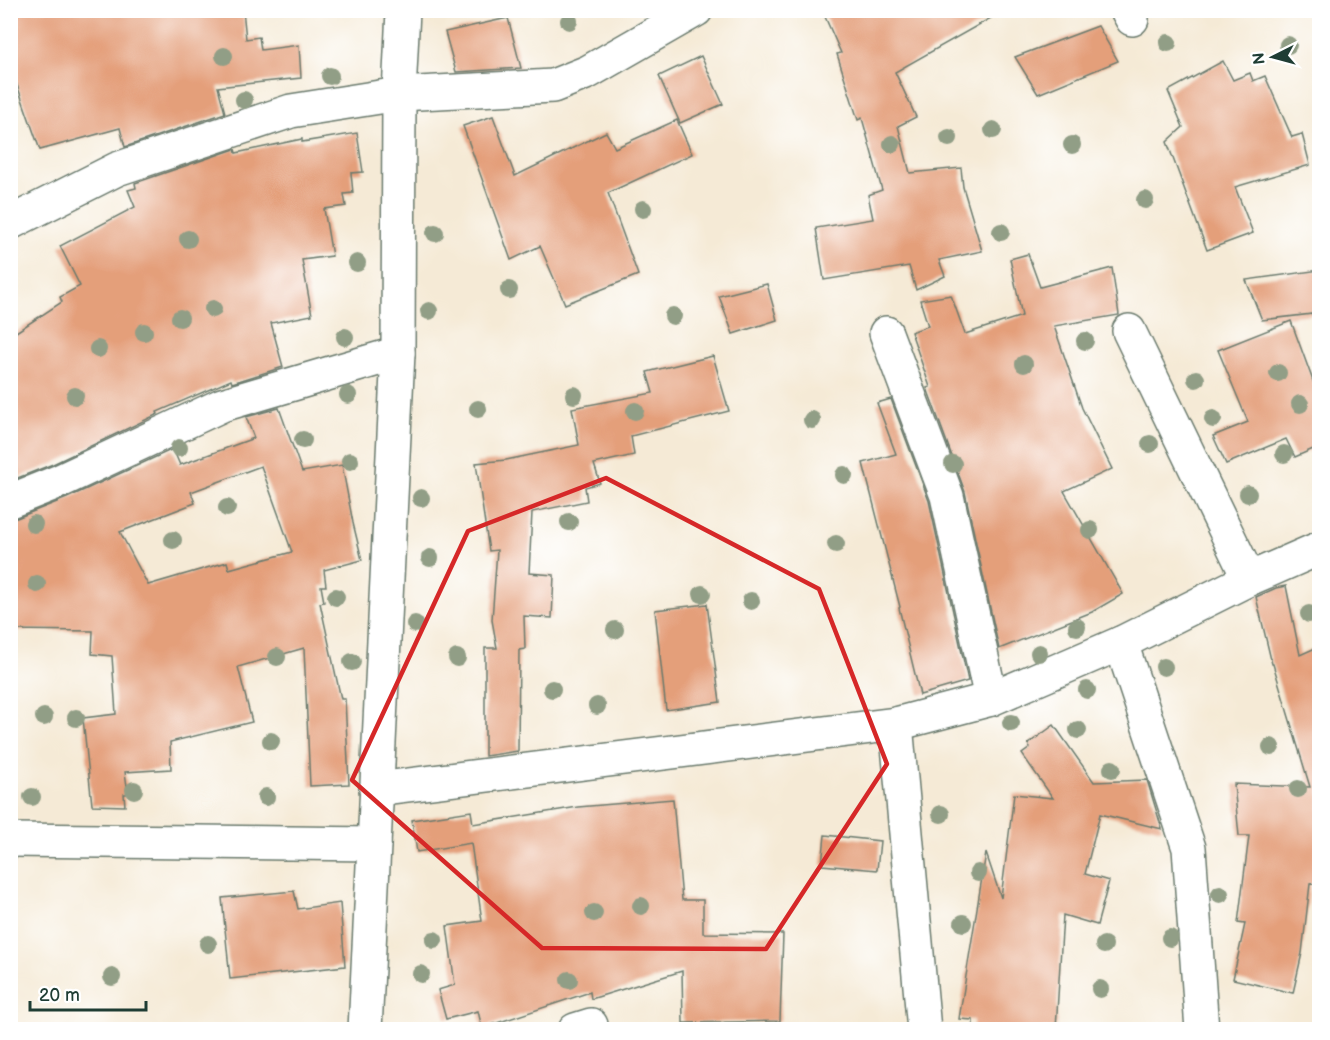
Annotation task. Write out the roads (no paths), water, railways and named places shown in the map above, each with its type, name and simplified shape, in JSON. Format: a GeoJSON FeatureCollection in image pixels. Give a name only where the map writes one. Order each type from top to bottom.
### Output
{"type":"FeatureCollection","features":[{"type":"Feature","properties":{"kind":"street"},"geometry":{"type":"LineString","coordinates":[[365,1029],[398,353],[399,94],[403,10]]}},
{"type":"Feature","properties":{"kind":"street"},"geometry":{"type":"LineString","coordinates":[[10,223],[117,168],[291,111],[399,94],[553,86],[588,72],[696,10]]}},
{"type":"Feature","properties":{"kind":"street"},"geometry":{"type":"LineString","coordinates":[[1129,331],[1249,579]]}},
{"type":"Feature","properties":{"kind":"street"},"geometry":{"type":"LineString","coordinates":[[886,333],[947,496],[991,699]]}},
{"type":"Feature","properties":{"kind":"street"},"geometry":{"type":"LineString","coordinates":[[10,501],[60,481],[222,405],[398,353]]}},
{"type":"Feature","properties":{"kind":"street"},"geometry":{"type":"LineString","coordinates":[[376,789],[896,724],[991,699],[1121,643],[1249,579],[1320,548]]}},
{"type":"Feature","properties":{"kind":"street"},"geometry":{"type":"LineString","coordinates":[[1121,643],[1189,848],[1202,1029]]}},
{"type":"Feature","properties":{"kind":"street"},"geometry":{"type":"LineString","coordinates":[[896,724],[924,1029]]}},
{"type":"Feature","properties":{"kind":"street"},"geometry":{"type":"LineString","coordinates":[[10,840],[374,844]]}}]}
